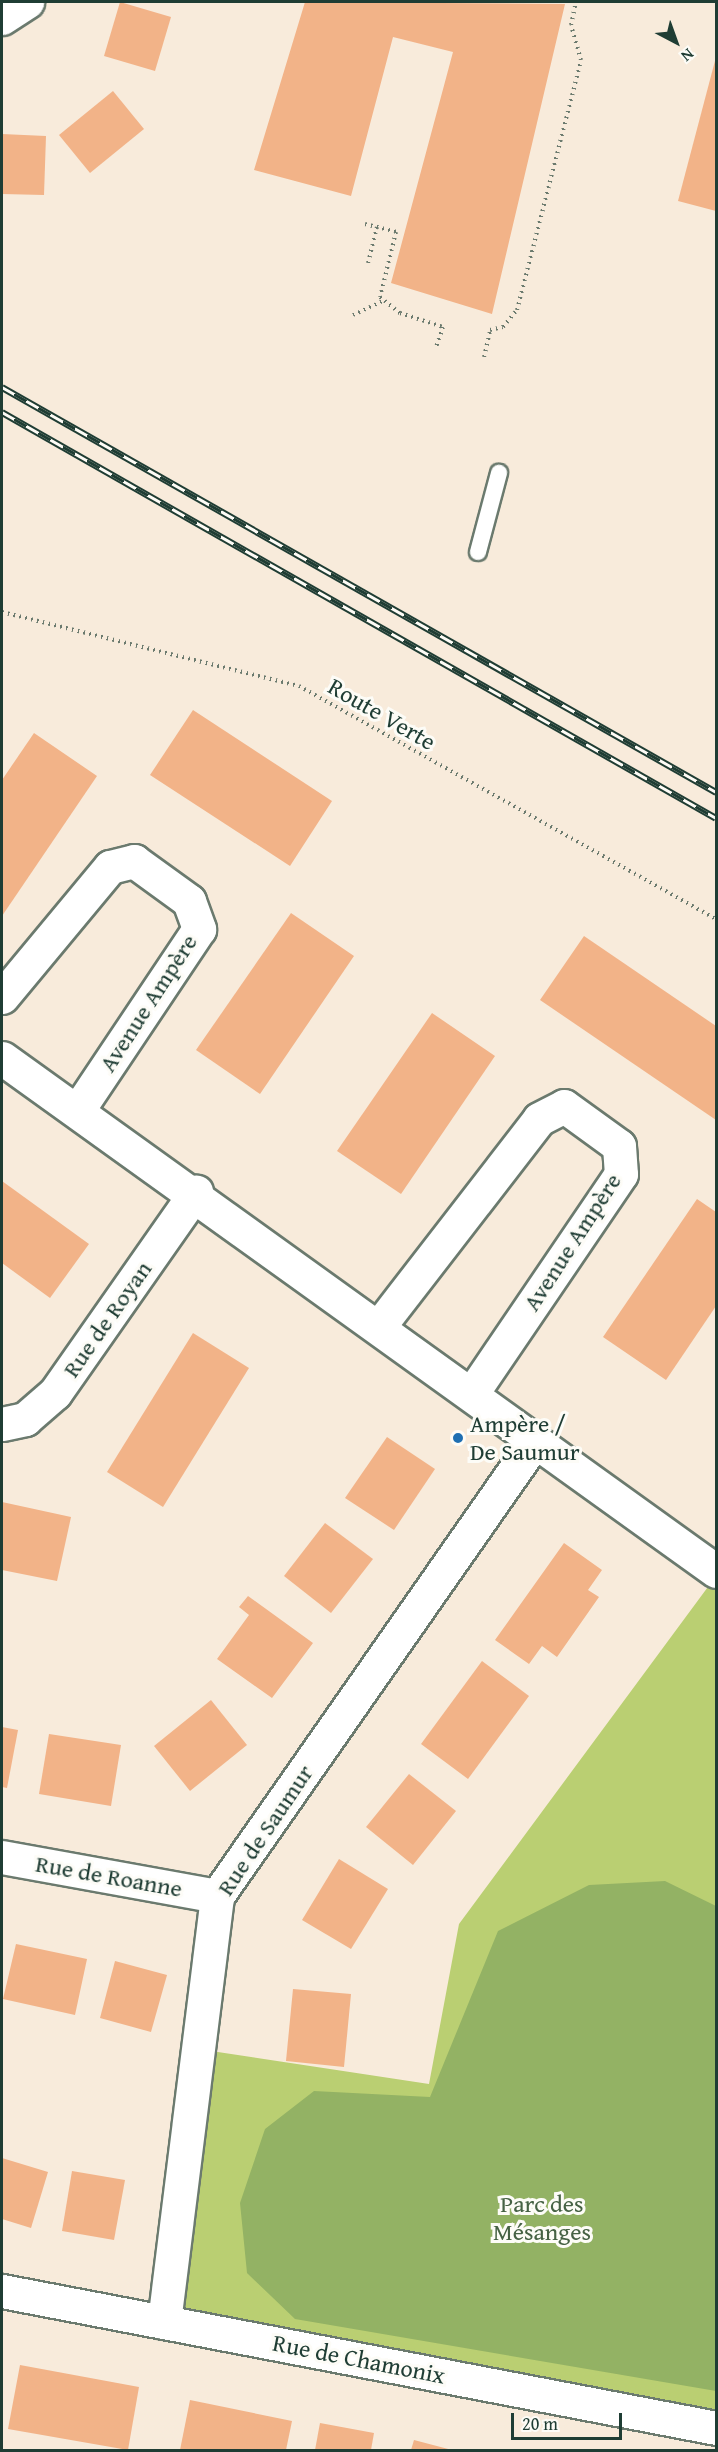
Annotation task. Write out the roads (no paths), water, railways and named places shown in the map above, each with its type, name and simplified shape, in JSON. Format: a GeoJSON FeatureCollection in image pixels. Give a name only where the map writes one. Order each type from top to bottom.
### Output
{"type":"FeatureCollection","features":[{"type":"Feature","properties":{"kind":"street"},"geometry":{"type":"LineString","coordinates":[[2,18],[27,2]]}},
{"type":"Feature","properties":{"kind":"street","name":"Avenue Ampère"},"geometry":{"type":"LineString","coordinates":[[2,997],[110,867],[134,861],[189,901],[199,929],[77,1111]]}},
{"type":"Feature","properties":{"kind":"street"},"geometry":{"type":"LineString","coordinates":[[2,1058],[196,1192],[473,1392],[535,1441],[717,1571]]}},
{"type":"Feature","properties":{"kind":"street","name":"Avenue Ampère"},"geometry":{"type":"LineString","coordinates":[[380,1325],[539,1119],[564,1106],[601,1132],[619,1146],[621,1174],[473,1392]]}},
{"type":"Feature","properties":{"kind":"street","name":"Rue de Royan"},"geometry":{"type":"LineString","coordinates":[[2,1424],[25,1419],[55,1393],[196,1192]]}},
{"type":"Feature","properties":{"kind":"street","name":"Rue de Saumur"},"geometry":{"type":"LineString","coordinates":[[164,2322],[217,1896],[535,1441]]}},
{"type":"Feature","properties":{"kind":"street","name":"Rue de Roanne"},"geometry":{"type":"LineString","coordinates":[[2,1857],[217,1896]]}},
{"type":"Feature","properties":{"kind":"street","name":"Rue de Chamonix"},"geometry":{"type":"LineString","coordinates":[[2,2291],[717,2428]]}},
{"type":"Feature","properties":{"kind":"lane"},"geometry":{"type":"LineString","coordinates":[[478,552],[499,473]]}},
{"type":"Feature","properties":{"kind":"railway"},"geometry":{"type":"LineString","coordinates":[[2,387],[716,792]]}},
{"type":"Feature","properties":{"kind":"railway"},"geometry":{"type":"LineString","coordinates":[[2,412],[716,818]]}},
{"type":"Feature","properties":{"kind":"place","name":"Ampère / De Saumur"},"geometry":{"type":"Point","coordinates":[458,1438]}},
{"type":"Feature","properties":{"kind":"park label","name":"Parc des Mésanges"},"geometry":{"type":"Point","coordinates":[542,2218]}}]}
